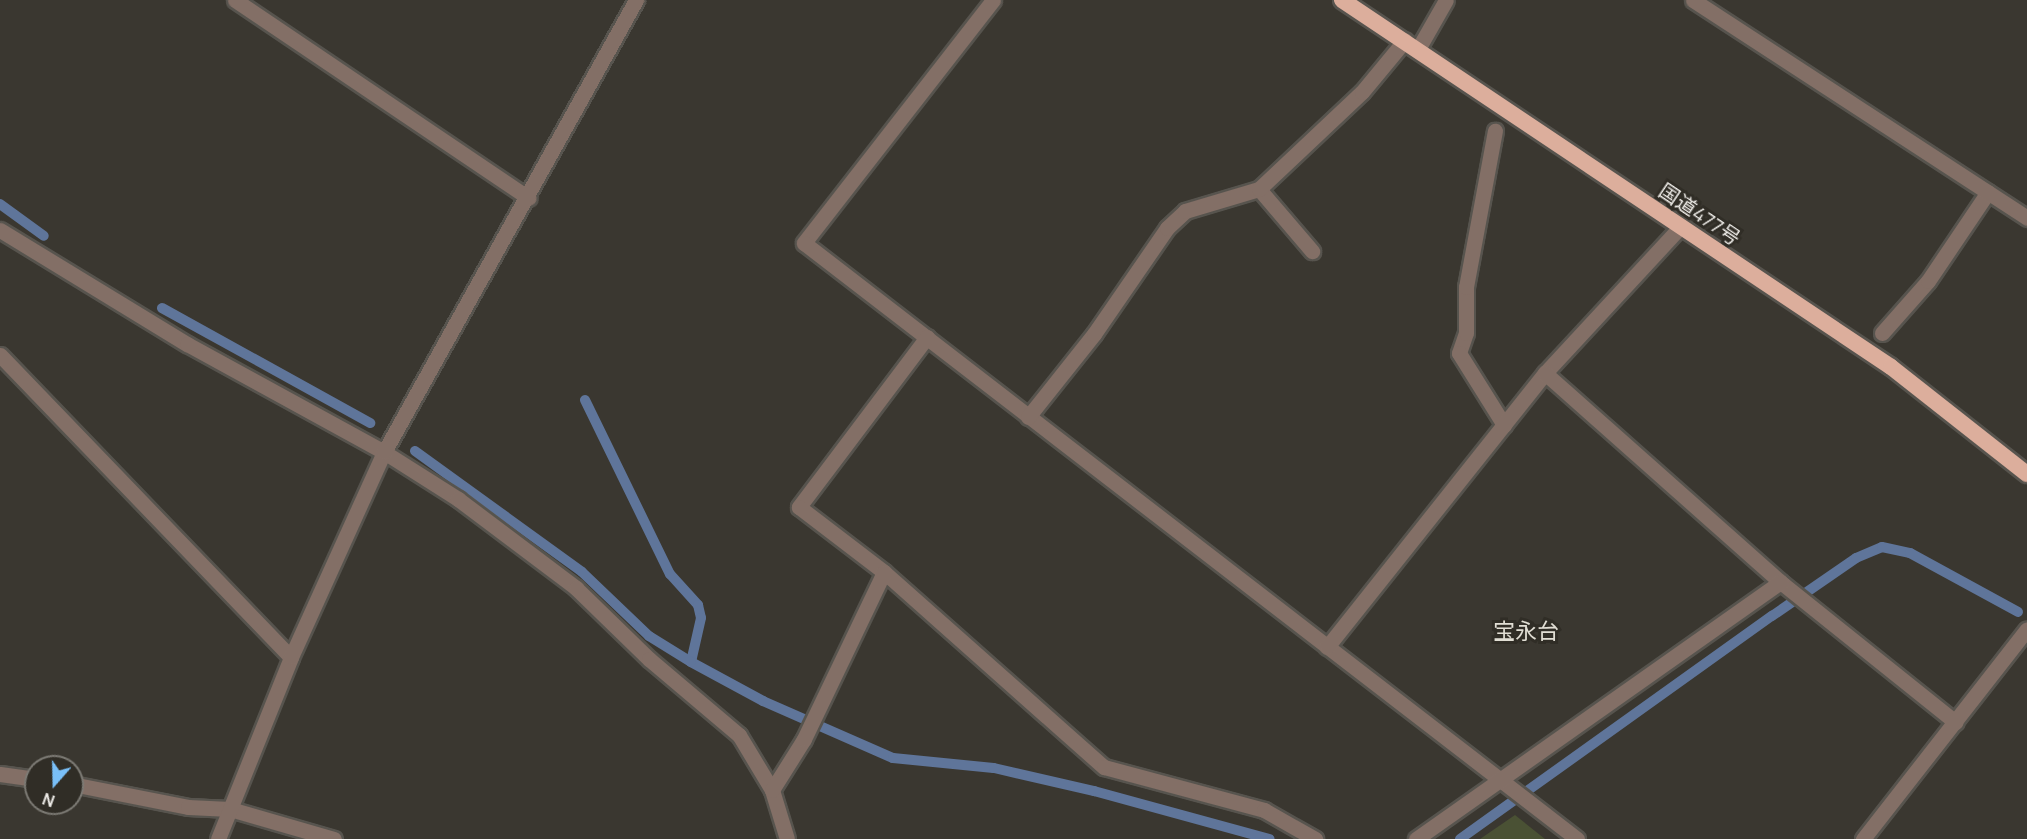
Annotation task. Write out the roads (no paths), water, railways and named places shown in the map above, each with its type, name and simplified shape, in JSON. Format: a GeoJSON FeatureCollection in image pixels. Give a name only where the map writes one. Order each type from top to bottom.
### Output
{"type":"FeatureCollection","features":[{"type":"Feature","properties":{"kind":"highway","name":"国道477号"},"geometry":{"type":"LineString","coordinates":[[1342,0],[1891,367],[2027,474]]}},
{"type":"Feature","properties":{"kind":"street"},"geometry":{"type":"LineString","coordinates":[[235,0],[528,198]]}},
{"type":"Feature","properties":{"kind":"street"},"geometry":{"type":"LineString","coordinates":[[218,839],[291,657],[384,452],[528,198],[636,0]]}},
{"type":"Feature","properties":{"kind":"street"},"geometry":{"type":"LineString","coordinates":[[993,0],[804,243],[1576,839]]}},
{"type":"Feature","properties":{"kind":"street"},"geometry":{"type":"LineString","coordinates":[[1028,417],[1094,334],[1167,228],[1185,210],[1259,189],[1412,45],[1446,0]]}},
{"type":"Feature","properties":{"kind":"street"},"geometry":{"type":"LineString","coordinates":[[1693,0],[2027,218]]}},
{"type":"Feature","properties":{"kind":"street"},"geometry":{"type":"LineString","coordinates":[[1495,131],[1466,287],[1466,333],[1459,353],[1504,425]]}},
{"type":"Feature","properties":{"kind":"street"},"geometry":{"type":"LineString","coordinates":[[1259,189],[1312,251]]}},
{"type":"Feature","properties":{"kind":"street"},"geometry":{"type":"LineString","coordinates":[[1882,333],[1928,281],[1988,192]]}},
{"type":"Feature","properties":{"kind":"street"},"geometry":{"type":"LineString","coordinates":[[1327,647],[1545,373],[1681,226]]}},
{"type":"Feature","properties":{"kind":"street"},"geometry":{"type":"LineString","coordinates":[[0,230],[187,344],[384,452],[458,500],[576,588],[650,659],[739,735],[772,790],[787,839]]}},
{"type":"Feature","properties":{"kind":"street"},"geometry":{"type":"LineString","coordinates":[[927,338],[799,507],[884,572],[1104,768],[1264,810],[1315,839]]}},
{"type":"Feature","properties":{"kind":"street"},"geometry":{"type":"LineString","coordinates":[[0,355],[291,657]]}},
{"type":"Feature","properties":{"kind":"street"},"geometry":{"type":"LineString","coordinates":[[1545,373],[1781,583],[1955,722]]}},
{"type":"Feature","properties":{"kind":"street"},"geometry":{"type":"LineString","coordinates":[[772,790],[804,739],[884,572]]}},
{"type":"Feature","properties":{"kind":"street"},"geometry":{"type":"LineString","coordinates":[[1416,839],[1503,781],[1781,583]]}},
{"type":"Feature","properties":{"kind":"street"},"geometry":{"type":"LineString","coordinates":[[1863,839],[2025,637]]}},
{"type":"Feature","properties":{"kind":"street"},"geometry":{"type":"LineString","coordinates":[[0,774],[24,777]]}},
{"type":"Feature","properties":{"kind":"street"},"geometry":{"type":"LineString","coordinates":[[84,786],[188,807],[230,809],[334,839]]}},
{"type":"Feature","properties":{"kind":"waterway"},"geometry":{"type":"LineString","coordinates":[[0,204],[44,236]]}},
{"type":"Feature","properties":{"kind":"waterway"},"geometry":{"type":"LineString","coordinates":[[162,308],[370,423]]}},
{"type":"Feature","properties":{"kind":"waterway"},"geometry":{"type":"LineString","coordinates":[[585,400],[670,574],[698,605],[701,618],[691,662],[763,701],[893,758],[994,768],[1094,791],[1270,839]]}},
{"type":"Feature","properties":{"kind":"waterway"},"geometry":{"type":"LineString","coordinates":[[415,451],[582,572],[649,636],[691,662]]}},
{"type":"Feature","properties":{"kind":"waterway"},"geometry":{"type":"LineString","coordinates":[[1460,839],[1772,616],[1856,558],[1882,547],[1910,553],[2018,612]]}},
{"type":"Feature","properties":{"kind":"district","name":"宝永台"},"geometry":{"type":"Point","coordinates":[1526,632]}}]}
